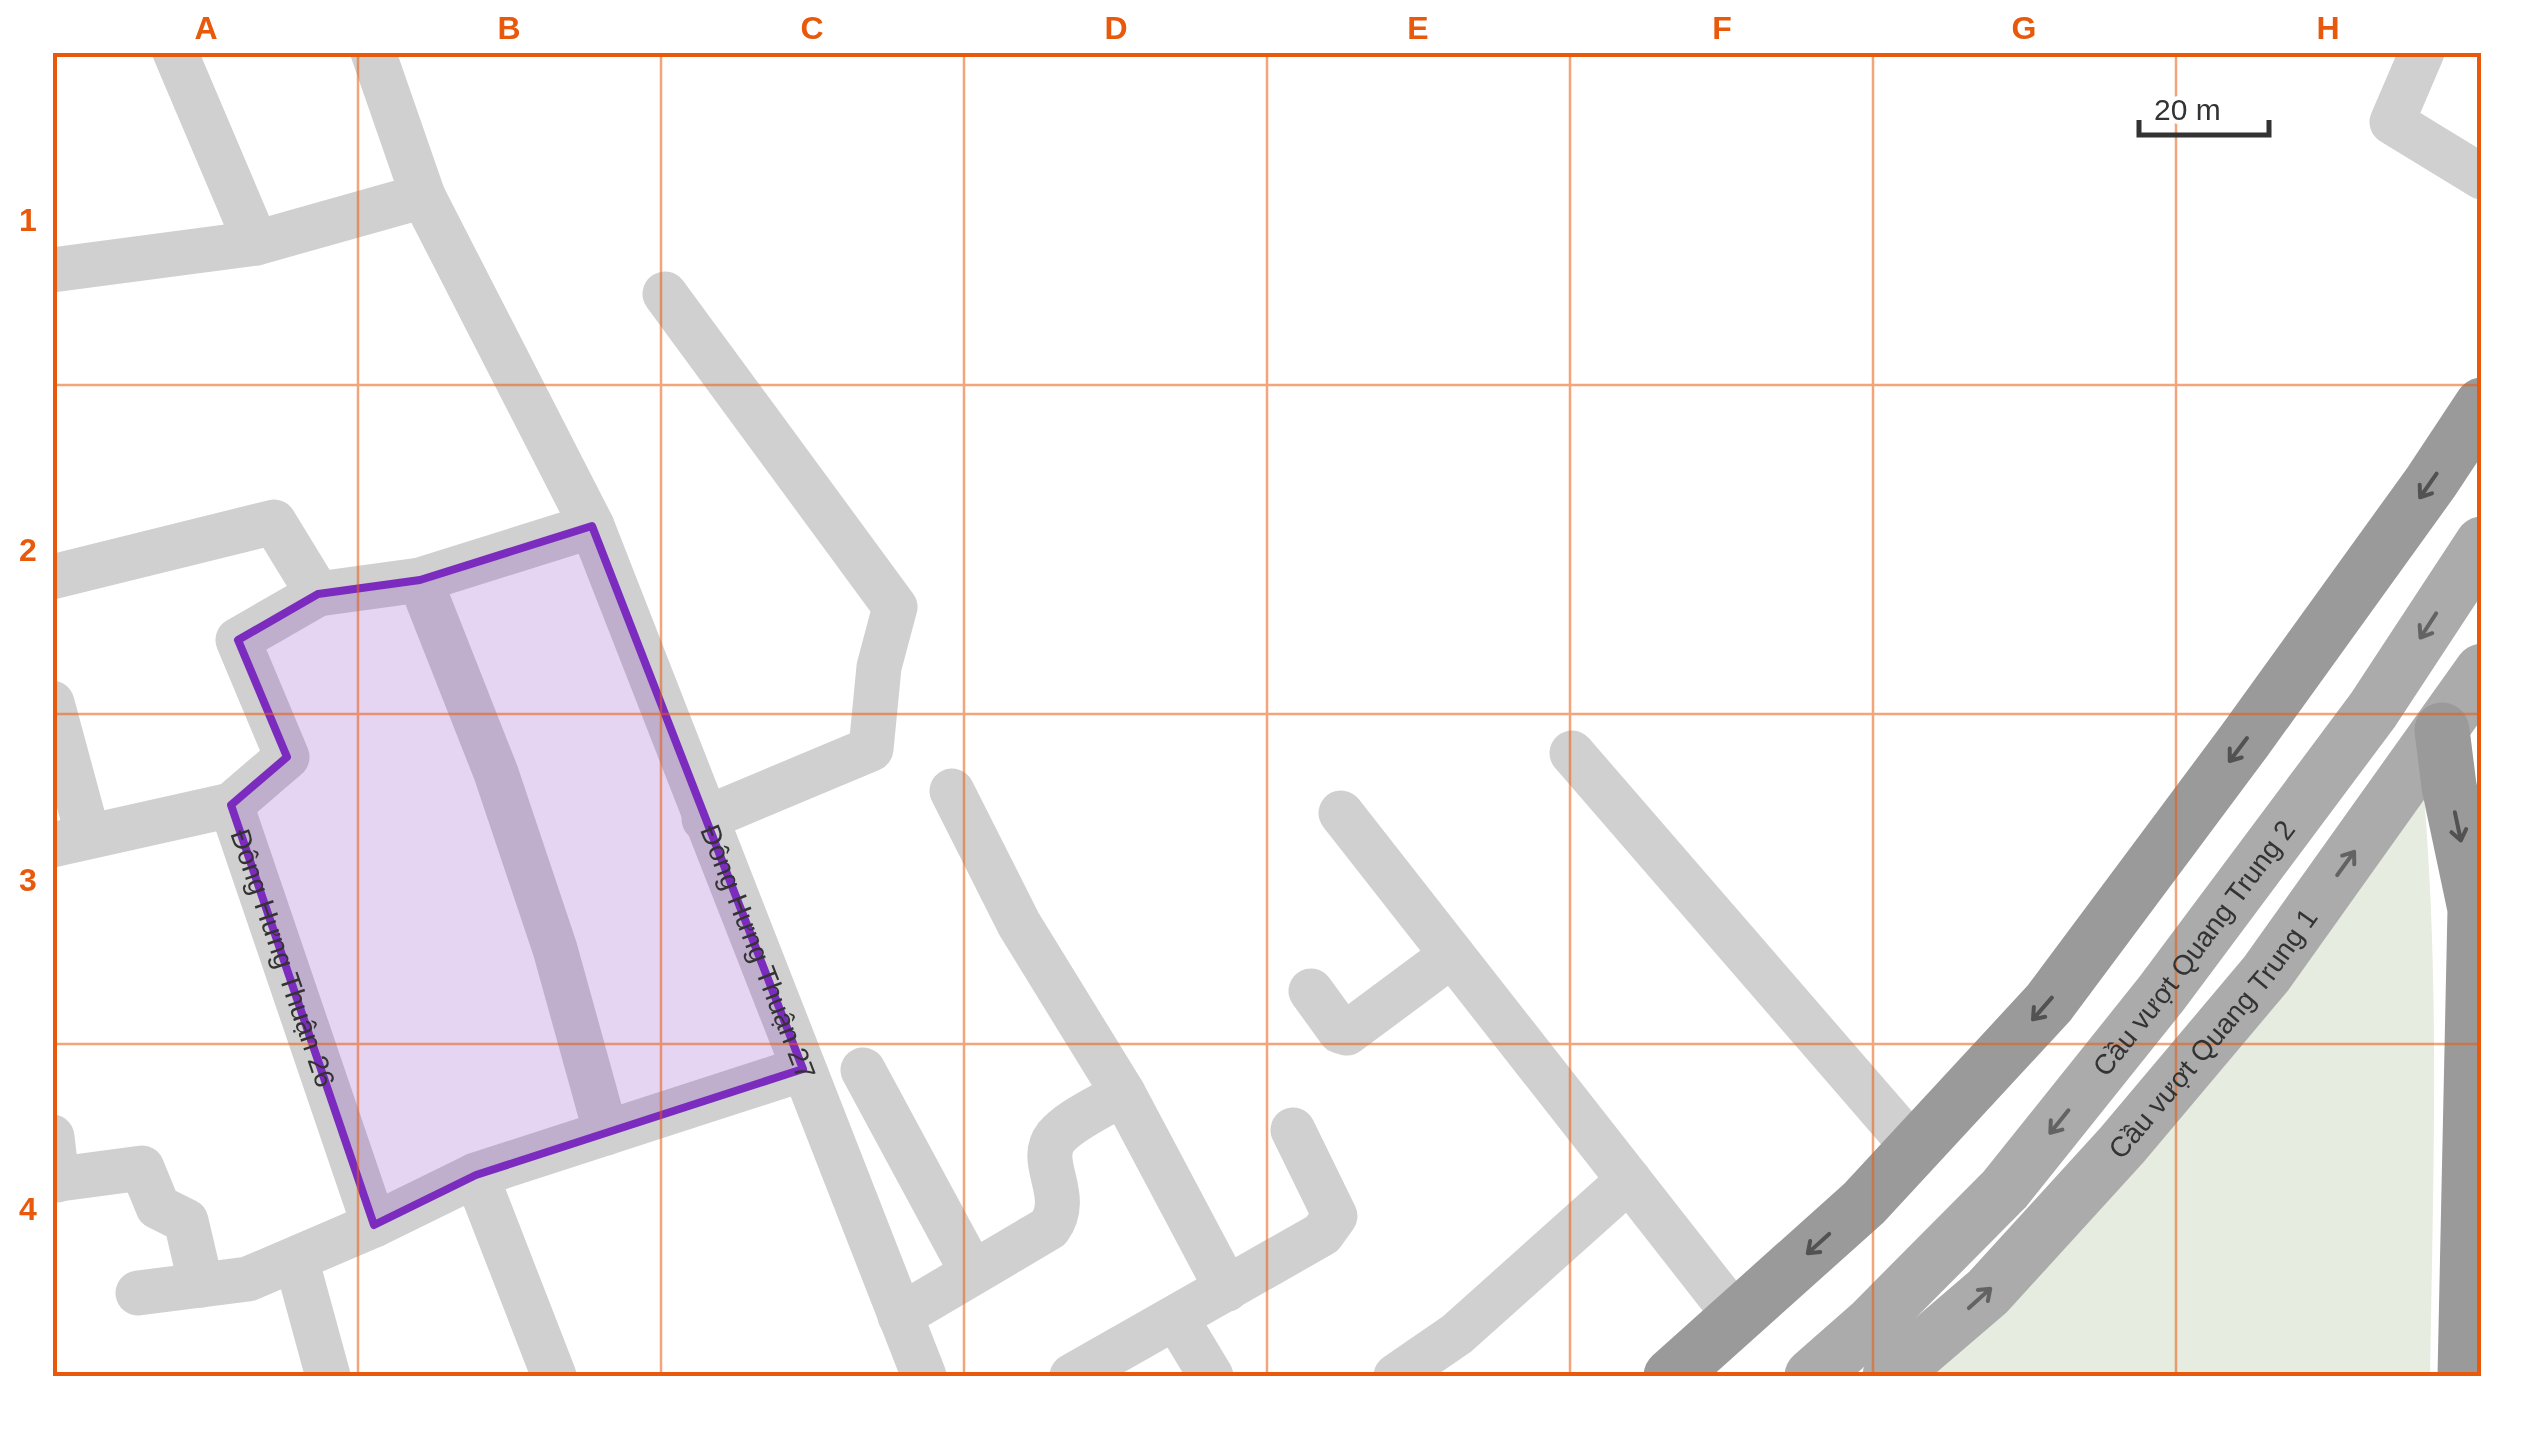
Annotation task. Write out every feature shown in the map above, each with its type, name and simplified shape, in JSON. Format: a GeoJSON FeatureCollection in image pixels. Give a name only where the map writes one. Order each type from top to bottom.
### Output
{"type":"FeatureCollection","features":[{"type":"Feature","properties":{"kind":"highway"},"geometry":{"type":"LineString","coordinates":[[1671,1376],[1864,1203],[2049,1003],[2245,740],[2482,405]]}},
{"type":"Feature","properties":{"kind":"highway"},"geometry":{"type":"LineString","coordinates":[[2442,730],[2449,786],[2475,909],[2465,1376]]}},
{"type":"Feature","properties":{"kind":"main road","name":"Cầu vượt Quang Trung 2"},"geometry":{"type":"LineString","coordinates":[[1889,1354],[2005,1189],[2161,994],[2373,710],[2482,544]]}},
{"type":"Feature","properties":{"kind":"main road","name":"Cầu vượt Quang Trung 1"},"geometry":{"type":"LineString","coordinates":[[1889,1354],[1988,1292],[2122,1145],[2266,974],[2482,671]]}},
{"type":"Feature","properties":{"kind":"main road"},"geometry":{"type":"LineString","coordinates":[[1812,1376],[1889,1354]]}},
{"type":"Feature","properties":{"kind":"street"},"geometry":{"type":"LineString","coordinates":[[175,52],[256,243]]}},
{"type":"Feature","properties":{"kind":"street","name":"Đông Hưng Thuận 27"},"geometry":{"type":"LineString","coordinates":[[373,52],[423,196],[592,526],[924,1376]]}},
{"type":"Feature","properties":{"kind":"street"},"geometry":{"type":"LineString","coordinates":[[2422,52],[2392,122],[2482,177]]}},
{"type":"Feature","properties":{"kind":"street"},"geometry":{"type":"LineString","coordinates":[[52,270],[256,243],[423,196]]}},
{"type":"Feature","properties":{"kind":"street"},"geometry":{"type":"LineString","coordinates":[[666,294],[896,607],[879,667],[871,749],[704,819]]}},
{"type":"Feature","properties":{"kind":"street"},"geometry":{"type":"LineString","coordinates":[[52,577],[274,522],[318,594]]}},
{"type":"Feature","properties":{"kind":"street"},"geometry":{"type":"LineString","coordinates":[[231,805],[287,757],[238,640],[318,594],[420,580],[592,526]]}},
{"type":"Feature","properties":{"kind":"street"},"geometry":{"type":"LineString","coordinates":[[420,580],[496,773],[555,949],[606,1133]]}},
{"type":"Feature","properties":{"kind":"street"},"geometry":{"type":"LineString","coordinates":[[52,703],[70,840]]}},
{"type":"Feature","properties":{"kind":"street"},"geometry":{"type":"LineString","coordinates":[[1572,754],[1914,1148]]}},
{"type":"Feature","properties":{"kind":"street"},"geometry":{"type":"LineString","coordinates":[[952,791],[1018,924],[1123,1093],[1227,1289]]}},
{"type":"Feature","properties":{"kind":"street","name":"Đông Hưng Thuận 26"},"geometry":{"type":"LineString","coordinates":[[70,840],[231,805],[374,1225]]}},
{"type":"Feature","properties":{"kind":"street"},"geometry":{"type":"LineString","coordinates":[[1340,813],[1736,1318]]}},
{"type":"Feature","properties":{"kind":"street"},"geometry":{"type":"LineString","coordinates":[[1311,991],[1340,1031],[1347,1034],[1452,955]]}},
{"type":"Feature","properties":{"kind":"street"},"geometry":{"type":"LineString","coordinates":[[138,1293],[248,1279],[374,1225],[476,1175],[803,1069]]}},
{"type":"Feature","properties":{"kind":"street"},"geometry":{"type":"LineString","coordinates":[[864,1070],[972,1272]]}},
{"type":"Feature","properties":{"kind":"street"},"geometry":{"type":"LineString","coordinates":[[900,1316],[1050,1228],[1060,1202],[1050,1155],[1052,1144],[1058,1134],[1123,1093]]}},
{"type":"Feature","properties":{"kind":"street"},"geometry":{"type":"LineString","coordinates":[[1072,1376],[1322,1234],[1335,1216],[1294,1130]]}},
{"type":"Feature","properties":{"kind":"street"},"geometry":{"type":"LineString","coordinates":[[54,1166],[142,1168],[158,1207],[186,1220],[201,1285]]}},
{"type":"Feature","properties":{"kind":"street"},"geometry":{"type":"LineString","coordinates":[[476,1175],[554,1376]]}},
{"type":"Feature","properties":{"kind":"street"},"geometry":{"type":"LineString","coordinates":[[1396,1376],[1457,1334],[1629,1180]]}},
{"type":"Feature","properties":{"kind":"street"},"geometry":{"type":"LineString","coordinates":[[296,1259],[328,1376]]}},
{"type":"Feature","properties":{"kind":"street"},"geometry":{"type":"LineString","coordinates":[[1176,1318],[1212,1376]]}},
{"type":"Feature","properties":{"kind":"highlighted area"},"geometry":{"type":"Polygon","coordinates":[[[592,526],[803,1069],[476,1175],[374,1225],[231,805],[287,757],[238,640],[318,594],[420,580],[592,526]]]}},
{"type":"Feature","properties":{"kind":"shaded area"},"geometry":{"type":"Polygon","coordinates":[[[2424,796],[2434,1013],[2430,1376],[1920,1376],[2424,796]]]}}]}
